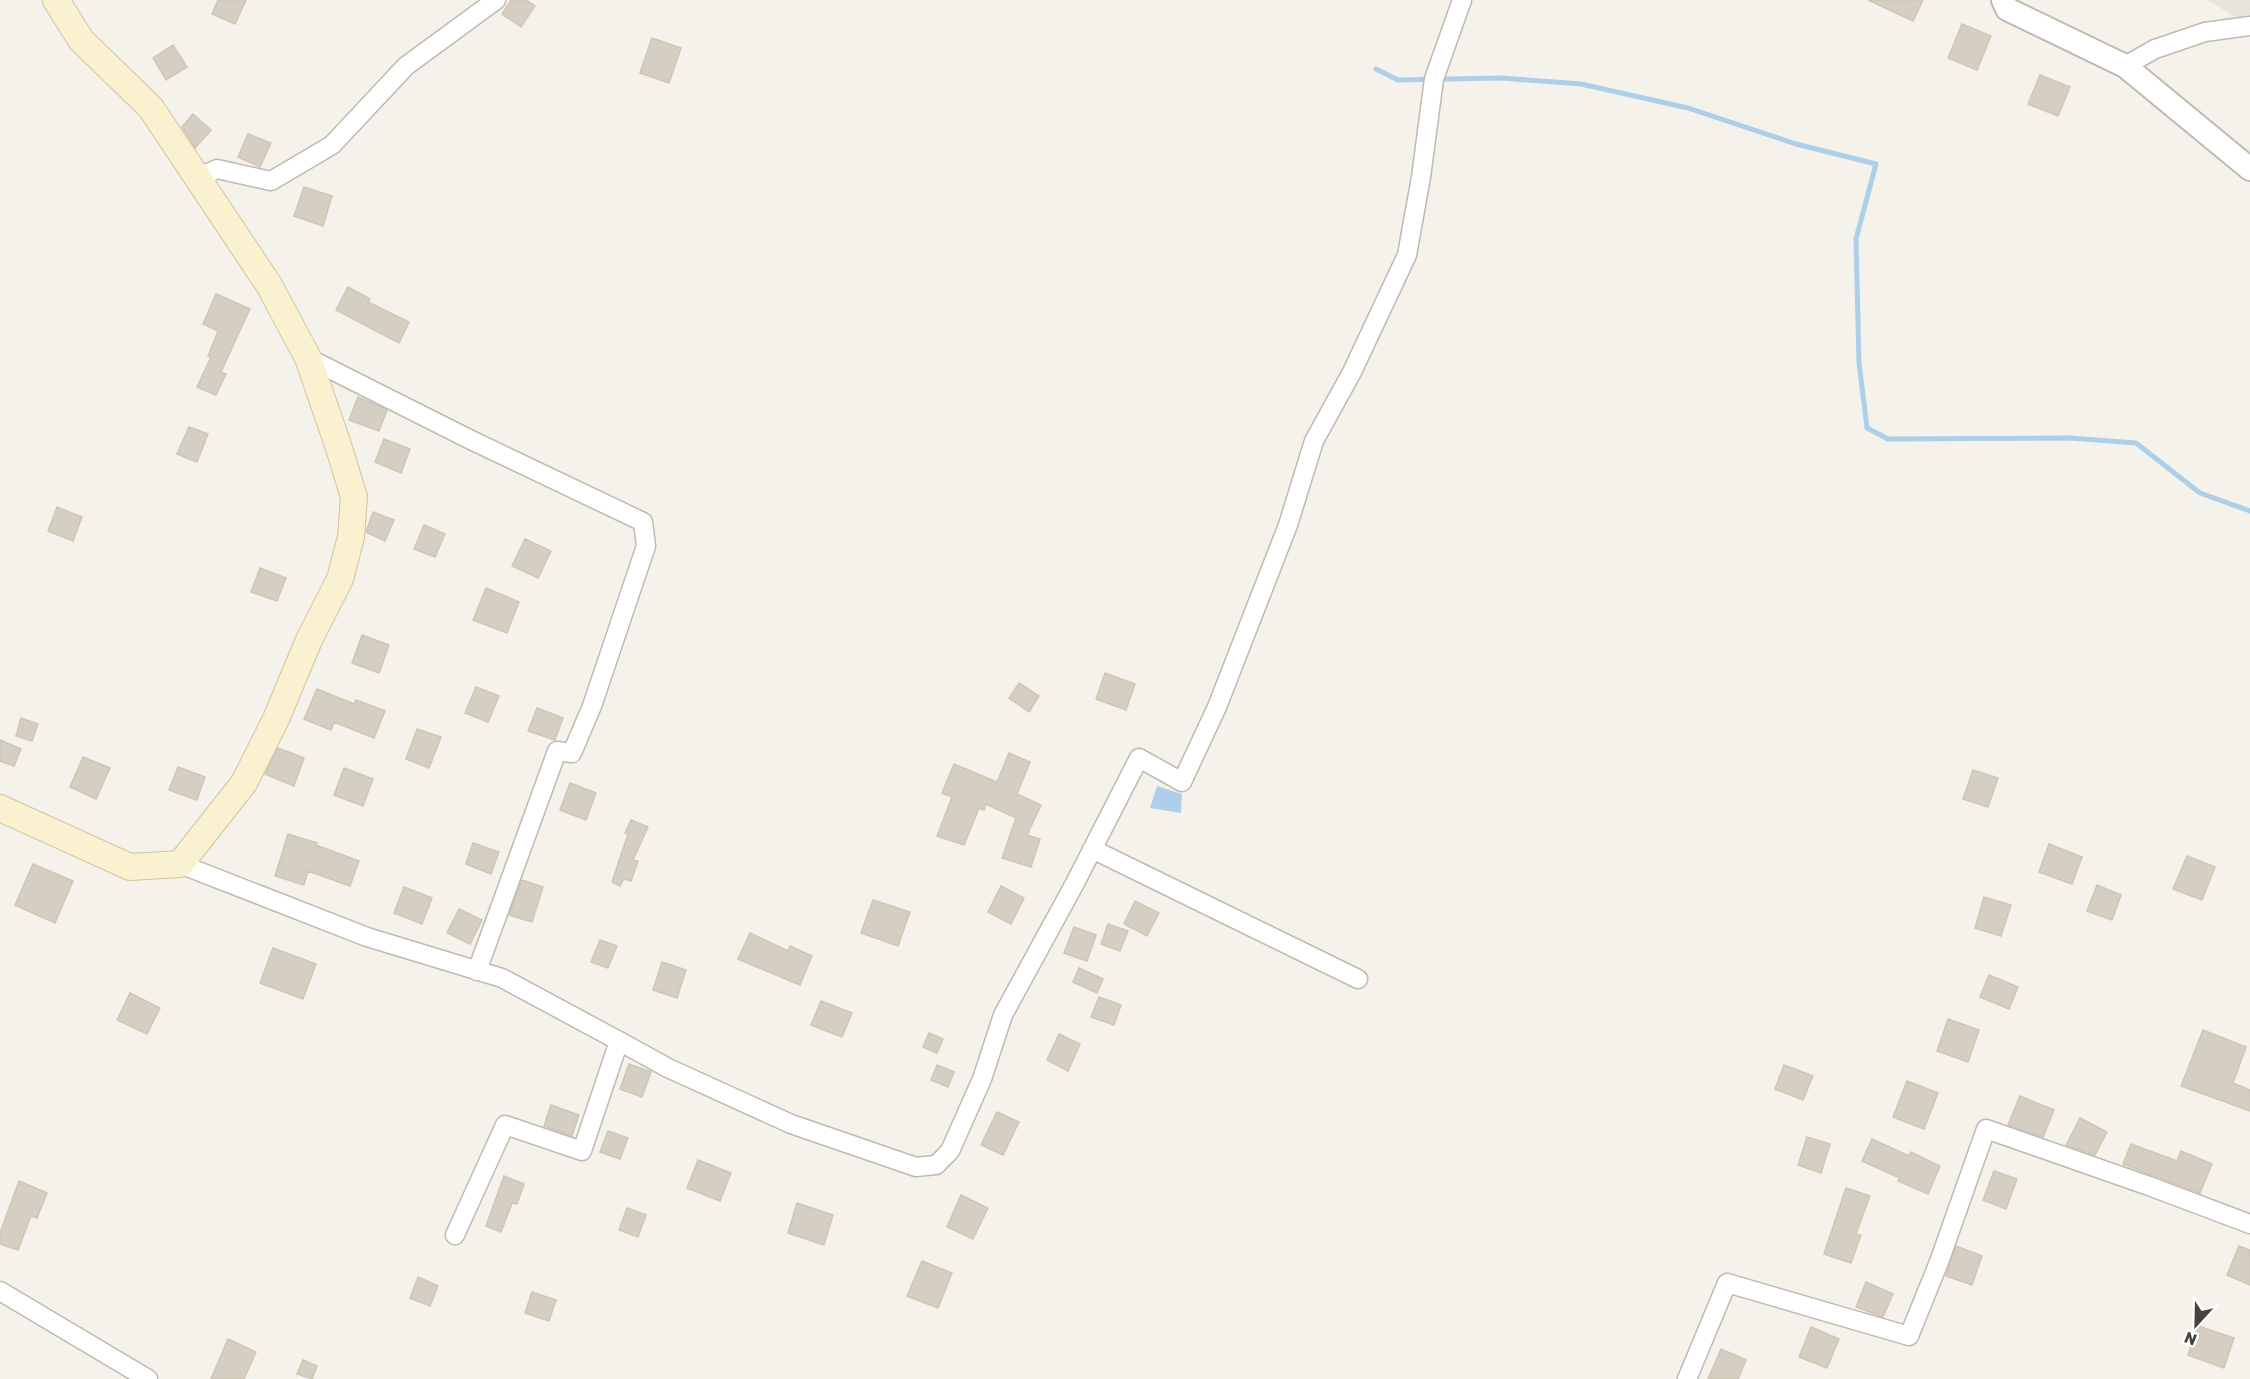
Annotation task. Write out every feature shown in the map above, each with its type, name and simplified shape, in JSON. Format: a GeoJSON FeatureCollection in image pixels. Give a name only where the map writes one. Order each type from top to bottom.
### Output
{"type":"FeatureCollection","features":[{"type":"Feature","properties":{"kind":"main road"},"geometry":{"type":"LineString","coordinates":[[0,808],[130,867],[180,864],[244,783],[340,579],[351,537],[354,497],[308,358],[269,285],[151,108],[81,40],[56,0]]}},
{"type":"Feature","properties":{"kind":"street"},"geometry":{"type":"LineString","coordinates":[[199,177],[217,169],[271,181],[302,163],[332,145],[406,66],[496,0]]}},
{"type":"Feature","properties":{"kind":"street"},"geometry":{"type":"LineString","coordinates":[[180,864],[367,938],[502,978],[668,1068],[791,1124],[916,1167],[936,1165],[950,1151],[982,1079],[1003,1015],[1139,758],[1182,782],[1217,707],[1288,525],[1314,441],[1352,372],[1407,255],[1421,177],[1434,79],[1462,0]]}},
{"type":"Feature","properties":{"kind":"street"},"geometry":{"type":"LineString","coordinates":[[2003,0],[2007,9],[2125,66],[2250,169]]}},
{"type":"Feature","properties":{"kind":"street"},"geometry":{"type":"LineString","coordinates":[[2125,66],[2155,49],[2205,32],[2250,26]]}},
{"type":"Feature","properties":{"kind":"street"},"geometry":{"type":"LineString","coordinates":[[308,358],[471,440],[643,522],[646,546],[592,706],[572,753],[556,751],[477,970]]}},
{"type":"Feature","properties":{"kind":"street"},"geometry":{"type":"LineString","coordinates":[[1092,849],[1358,979]]}},
{"type":"Feature","properties":{"kind":"street"},"geometry":{"type":"LineString","coordinates":[[455,1235],[505,1125],[582,1151],[619,1041]]}},
{"type":"Feature","properties":{"kind":"street"},"geometry":{"type":"LineString","coordinates":[[1687,1379],[1727,1283],[1909,1336],[1939,1262],[1986,1129],[2250,1224]]}},
{"type":"Feature","properties":{"kind":"street"},"geometry":{"type":"LineString","coordinates":[[0,1291],[148,1379]]}},
{"type":"Feature","properties":{"kind":"shaded area"},"geometry":{"type":"Polygon","coordinates":[[[2207,0],[2250,0],[2250,26],[2207,0]]]}},
{"type":"Feature","properties":{"kind":"water"},"geometry":{"type":"Polygon","coordinates":[[[1157,786],[1182,794],[1181,813],[1150,808],[1157,786]]]}},
{"type":"Feature","properties":{"kind":"building"},"geometry":{"type":"Polygon","coordinates":[[[218,0],[246,0],[235,24],[212,14],[218,0]]]}},
{"type":"Feature","properties":{"kind":"building"},"geometry":{"type":"Polygon","coordinates":[[[511,0],[526,0],[535,6],[521,27],[502,14],[511,0]]]}},
{"type":"Feature","properties":{"kind":"building"},"geometry":{"type":"Polygon","coordinates":[[[1868,0],[1923,0],[1913,21],[1868,0]]]}},
{"type":"Feature","properties":{"kind":"building"},"geometry":{"type":"Polygon","coordinates":[[[1962,24],[1991,36],[1977,70],[1948,58],[1962,24]]]}},
{"type":"Feature","properties":{"kind":"building"},"geometry":{"type":"Polygon","coordinates":[[[652,38],[681,48],[669,83],[640,73],[652,38]]]}},
{"type":"Feature","properties":{"kind":"building"},"geometry":{"type":"Polygon","coordinates":[[[173,45],[187,67],[166,80],[153,58],[173,45]]]}},
{"type":"Feature","properties":{"kind":"building"},"geometry":{"type":"Polygon","coordinates":[[[2040,75],[2070,87],[2058,116],[2028,104],[2040,75]]]}},
{"type":"Feature","properties":{"kind":"building"},"geometry":{"type":"Polygon","coordinates":[[[193,114],[211,130],[195,148],[182,127],[193,114]]]}},
{"type":"Feature","properties":{"kind":"building"},"geometry":{"type":"Polygon","coordinates":[[[248,134],[271,143],[260,167],[238,157],[248,134]]]}},
{"type":"Feature","properties":{"kind":"building"},"geometry":{"type":"Polygon","coordinates":[[[304,187],[332,196],[323,226],[294,216],[304,187]]]}},
{"type":"Feature","properties":{"kind":"building"},"geometry":{"type":"Polygon","coordinates":[[[348,287],[370,299],[368,302],[409,322],[399,343],[336,310],[348,287]]]}},
{"type":"Feature","properties":{"kind":"building"},"geometry":{"type":"Polygon","coordinates":[[[216,294],[250,309],[221,372],[226,374],[216,395],[197,387],[211,357],[208,356],[218,331],[203,324],[216,294]]]}},
{"type":"Feature","properties":{"kind":"building"},"geometry":{"type":"Polygon","coordinates":[[[358,397],[387,410],[379,431],[349,420],[358,397]]]}},
{"type":"Feature","properties":{"kind":"building"},"geometry":{"type":"Polygon","coordinates":[[[189,427],[208,434],[197,462],[177,454],[189,427]]]}},
{"type":"Feature","properties":{"kind":"building"},"geometry":{"type":"Polygon","coordinates":[[[384,439],[410,449],[401,473],[375,462],[384,439]]]}},
{"type":"Feature","properties":{"kind":"building"},"geometry":{"type":"Polygon","coordinates":[[[57,507],[82,517],[73,541],[48,531],[57,507]]]}},
{"type":"Feature","properties":{"kind":"building"},"geometry":{"type":"Polygon","coordinates":[[[373,512],[394,520],[385,541],[366,532],[373,512]]]}},
{"type":"Feature","properties":{"kind":"building"},"geometry":{"type":"Polygon","coordinates":[[[424,525],[445,534],[435,557],[414,549],[424,525]]]}},
{"type":"Feature","properties":{"kind":"building"},"geometry":{"type":"Polygon","coordinates":[[[525,539],[551,551],[538,578],[512,566],[525,539]]]}},
{"type":"Feature","properties":{"kind":"building"},"geometry":{"type":"Polygon","coordinates":[[[260,568],[286,578],[277,601],[251,592],[260,568]]]}},
{"type":"Feature","properties":{"kind":"building"},"geometry":{"type":"Polygon","coordinates":[[[486,588],[519,602],[507,633],[473,620],[486,588]]]}},
{"type":"Feature","properties":{"kind":"building"},"geometry":{"type":"Polygon","coordinates":[[[362,635],[389,645],[379,673],[352,663],[362,635]]]}},
{"type":"Feature","properties":{"kind":"building"},"geometry":{"type":"Polygon","coordinates":[[[1105,673],[1135,684],[1126,710],[1096,699],[1105,673]]]}},
{"type":"Feature","properties":{"kind":"building"},"geometry":{"type":"Polygon","coordinates":[[[1019,683],[1039,696],[1029,712],[1009,698],[1019,683]]]}},
{"type":"Feature","properties":{"kind":"building"},"geometry":{"type":"Polygon","coordinates":[[[476,687],[499,696],[488,722],[465,713],[476,687]]]}},
{"type":"Feature","properties":{"kind":"building"},"geometry":{"type":"Polygon","coordinates":[[[317,689],[354,704],[356,700],[385,711],[374,738],[334,722],[331,730],[304,719],[317,689]]]}},
{"type":"Feature","properties":{"kind":"building"},"geometry":{"type":"Polygon","coordinates":[[[537,708],[563,718],[555,740],[528,731],[537,708]]]}},
{"type":"Feature","properties":{"kind":"building"},"geometry":{"type":"Polygon","coordinates":[[[21,718],[38,724],[32,741],[16,736],[21,718]]]}},
{"type":"Feature","properties":{"kind":"building"},"geometry":{"type":"Polygon","coordinates":[[[417,729],[441,737],[429,768],[406,759],[417,729]]]}},
{"type":"Feature","properties":{"kind":"building"},"geometry":{"type":"Polygon","coordinates":[[[0,740],[21,749],[14,766],[0,761],[0,740]]]}},
{"type":"Feature","properties":{"kind":"building"},"geometry":{"type":"Polygon","coordinates":[[[278,748],[304,758],[294,786],[265,774],[278,748]]]}},
{"type":"Feature","properties":{"kind":"building"},"geometry":{"type":"Polygon","coordinates":[[[1009,753],[1030,762],[1017,794],[1041,805],[1027,835],[1040,839],[1031,867],[1002,858],[1016,818],[986,804],[984,810],[979,808],[964,845],[937,836],[952,797],[942,793],[954,764],[997,782],[1009,753]]]}},
{"type":"Feature","properties":{"kind":"building"},"geometry":{"type":"Polygon","coordinates":[[[83,757],[110,768],[96,799],[70,787],[83,757]]]}},
{"type":"Feature","properties":{"kind":"building"},"geometry":{"type":"Polygon","coordinates":[[[178,767],[205,777],[197,800],[169,790],[178,767]]]}},
{"type":"Feature","properties":{"kind":"building"},"geometry":{"type":"Polygon","coordinates":[[[344,768],[373,779],[363,806],[334,795],[344,768]]]}},
{"type":"Feature","properties":{"kind":"building"},"geometry":{"type":"Polygon","coordinates":[[[1973,770],[1998,778],[1988,807],[1963,799],[1973,770]]]}},
{"type":"Feature","properties":{"kind":"building"},"geometry":{"type":"Polygon","coordinates":[[[570,783],[596,793],[586,820],[560,810],[570,783]]]}},
{"type":"Feature","properties":{"kind":"building"},"geometry":{"type":"Polygon","coordinates":[[[631,820],[648,827],[633,860],[638,861],[631,881],[624,879],[620,886],[612,882],[628,834],[625,833],[631,820]]]}},
{"type":"Feature","properties":{"kind":"building"},"geometry":{"type":"Polygon","coordinates":[[[288,834],[317,843],[316,845],[359,861],[350,886],[308,871],[304,885],[275,876],[288,834]]]}},
{"type":"Feature","properties":{"kind":"building"},"geometry":{"type":"Polygon","coordinates":[[[473,843],[499,852],[491,874],[466,864],[473,843]]]}},
{"type":"Feature","properties":{"kind":"building"},"geometry":{"type":"Polygon","coordinates":[[[2049,844],[2082,857],[2072,884],[2039,872],[2049,844]]]}},
{"type":"Feature","properties":{"kind":"building"},"geometry":{"type":"Polygon","coordinates":[[[2187,856],[2215,867],[2202,900],[2173,889],[2187,856]]]}},
{"type":"Feature","properties":{"kind":"building"},"geometry":{"type":"Polygon","coordinates":[[[33,864],[73,881],[55,923],[15,905],[33,864]]]}},
{"type":"Feature","properties":{"kind":"building"},"geometry":{"type":"Polygon","coordinates":[[[522,880],[543,887],[532,922],[509,915],[522,880]]]}},
{"type":"Feature","properties":{"kind":"building"},"geometry":{"type":"Polygon","coordinates":[[[2097,885],[2121,895],[2112,920],[2087,911],[2097,885]]]}},
{"type":"Feature","properties":{"kind":"building"},"geometry":{"type":"Polygon","coordinates":[[[1001,886],[1024,898],[1011,924],[988,912],[1001,886]]]}},
{"type":"Feature","properties":{"kind":"building"},"geometry":{"type":"Polygon","coordinates":[[[404,887],[432,898],[422,924],[394,913],[404,887]]]}},
{"type":"Feature","properties":{"kind":"building"},"geometry":{"type":"Polygon","coordinates":[[[1984,897],[2011,905],[2001,936],[1975,928],[1984,897]]]}},
{"type":"Feature","properties":{"kind":"building"},"geometry":{"type":"Polygon","coordinates":[[[873,900],[910,912],[898,946],[861,933],[873,900]]]}},
{"type":"Feature","properties":{"kind":"building"},"geometry":{"type":"Polygon","coordinates":[[[1135,901],[1159,913],[1147,936],[1124,924],[1135,901]]]}},
{"type":"Feature","properties":{"kind":"building"},"geometry":{"type":"Polygon","coordinates":[[[459,909],[482,920],[470,944],[447,933],[459,909]]]}},
{"type":"Feature","properties":{"kind":"building"},"geometry":{"type":"Polygon","coordinates":[[[1108,924],[1128,931],[1120,951],[1101,944],[1108,924]]]}},
{"type":"Feature","properties":{"kind":"building"},"geometry":{"type":"Polygon","coordinates":[[[1074,927],[1096,935],[1087,961],[1064,953],[1074,927]]]}},
{"type":"Feature","properties":{"kind":"building"},"geometry":{"type":"Polygon","coordinates":[[[750,933],[788,951],[790,946],[812,956],[800,985],[738,959],[750,933]]]}},
{"type":"Feature","properties":{"kind":"building"},"geometry":{"type":"Polygon","coordinates":[[[600,940],[617,946],[608,968],[591,962],[600,940]]]}},
{"type":"Feature","properties":{"kind":"building"},"geometry":{"type":"Polygon","coordinates":[[[273,948],[316,964],[303,999],[260,983],[273,948]]]}},
{"type":"Feature","properties":{"kind":"building"},"geometry":{"type":"Polygon","coordinates":[[[662,962],[686,970],[677,998],[653,990],[662,962]]]}},
{"type":"Feature","properties":{"kind":"building"},"geometry":{"type":"Polygon","coordinates":[[[1079,968],[1103,979],[1097,993],[1073,982],[1079,968]]]}},
{"type":"Feature","properties":{"kind":"building"},"geometry":{"type":"Polygon","coordinates":[[[1989,975],[2018,987],[2009,1009],[1980,997],[1989,975]]]}},
{"type":"Feature","properties":{"kind":"building"},"geometry":{"type":"Polygon","coordinates":[[[130,993],[160,1008],[147,1034],[117,1020],[130,993]]]}},
{"type":"Feature","properties":{"kind":"building"},"geometry":{"type":"Polygon","coordinates":[[[1099,997],[1121,1005],[1114,1025],[1091,1017],[1099,997]]]}},
{"type":"Feature","properties":{"kind":"building"},"geometry":{"type":"Polygon","coordinates":[[[821,1001],[852,1013],[842,1037],[811,1025],[821,1001]]]}},
{"type":"Feature","properties":{"kind":"building"},"geometry":{"type":"Polygon","coordinates":[[[1948,1019],[1979,1030],[1968,1062],[1937,1051],[1948,1019]]]}},
{"type":"Feature","properties":{"kind":"building"},"geometry":{"type":"Polygon","coordinates":[[[2203,1030],[2246,1047],[2233,1083],[2250,1090],[2250,1111],[2181,1086],[2203,1030]]]}},
{"type":"Feature","properties":{"kind":"building"},"geometry":{"type":"Polygon","coordinates":[[[929,1033],[943,1039],[937,1053],[923,1047],[929,1033]]]}},
{"type":"Feature","properties":{"kind":"building"},"geometry":{"type":"Polygon","coordinates":[[[1059,1034],[1080,1044],[1068,1071],[1047,1060],[1059,1034]]]}},
{"type":"Feature","properties":{"kind":"building"},"geometry":{"type":"Polygon","coordinates":[[[629,1064],[651,1072],[642,1097],[620,1089],[629,1064]]]}},
{"type":"Feature","properties":{"kind":"building"},"geometry":{"type":"Polygon","coordinates":[[[937,1065],[954,1072],[948,1087],[931,1080],[937,1065]]]}},
{"type":"Feature","properties":{"kind":"building"},"geometry":{"type":"Polygon","coordinates":[[[1784,1065],[1813,1076],[1803,1100],[1775,1089],[1784,1065]]]}},
{"type":"Feature","properties":{"kind":"building"},"geometry":{"type":"Polygon","coordinates":[[[1907,1081],[1938,1093],[1924,1129],[1893,1117],[1907,1081]]]}},
{"type":"Feature","properties":{"kind":"building"},"geometry":{"type":"Polygon","coordinates":[[[2020,1096],[2054,1110],[2043,1137],[2008,1125],[2020,1096]]]}},
{"type":"Feature","properties":{"kind":"building"},"geometry":{"type":"Polygon","coordinates":[[[551,1105],[579,1115],[572,1136],[544,1126],[551,1105]]]}},
{"type":"Feature","properties":{"kind":"building"},"geometry":{"type":"Polygon","coordinates":[[[997,1112],[1019,1122],[1003,1155],[981,1145],[997,1112]]]}},
{"type":"Feature","properties":{"kind":"building"},"geometry":{"type":"Polygon","coordinates":[[[2080,1118],[2107,1132],[2095,1155],[2066,1145],[2080,1118]]]}},
{"type":"Feature","properties":{"kind":"building"},"geometry":{"type":"Polygon","coordinates":[[[608,1131],[628,1138],[620,1159],[600,1152],[608,1131]]]}},
{"type":"Feature","properties":{"kind":"building"},"geometry":{"type":"Polygon","coordinates":[[[1807,1137],[1830,1144],[1821,1173],[1798,1165],[1807,1137]]]}},
{"type":"Feature","properties":{"kind":"building"},"geometry":{"type":"Polygon","coordinates":[[[1872,1139],[1909,1156],[1911,1152],[1940,1166],[1928,1194],[1862,1161],[1872,1139]]]}},
{"type":"Feature","properties":{"kind":"building"},"geometry":{"type":"Polygon","coordinates":[[[2131,1144],[2177,1161],[2181,1151],[2212,1164],[2200,1193],[2123,1164],[2131,1144]]]}},
{"type":"Feature","properties":{"kind":"building"},"geometry":{"type":"Polygon","coordinates":[[[698,1160],[731,1173],[720,1201],[687,1188],[698,1160]]]}},
{"type":"Feature","properties":{"kind":"building"},"geometry":{"type":"Polygon","coordinates":[[[1994,1171],[2017,1179],[2006,1209],[1983,1200],[1994,1171]]]}},
{"type":"Feature","properties":{"kind":"building"},"geometry":{"type":"Polygon","coordinates":[[[504,1176],[524,1184],[517,1204],[512,1203],[501,1232],[486,1226],[504,1176]]]}},
{"type":"Feature","properties":{"kind":"building"},"geometry":{"type":"Polygon","coordinates":[[[19,1181],[47,1193],[37,1218],[31,1216],[18,1250],[0,1244],[0,1233],[19,1181]]]}},
{"type":"Feature","properties":{"kind":"building"},"geometry":{"type":"Polygon","coordinates":[[[1846,1188],[1870,1196],[1856,1234],[1861,1235],[1851,1263],[1824,1254],[1846,1188]]]}},
{"type":"Feature","properties":{"kind":"building"},"geometry":{"type":"Polygon","coordinates":[[[961,1195],[988,1208],[973,1239],[947,1227],[961,1195]]]}},
{"type":"Feature","properties":{"kind":"building"},"geometry":{"type":"Polygon","coordinates":[[[797,1203],[833,1215],[824,1245],[788,1233],[797,1203]]]}},
{"type":"Feature","properties":{"kind":"building"},"geometry":{"type":"Polygon","coordinates":[[[627,1208],[646,1215],[638,1237],[619,1230],[627,1208]]]}},
{"type":"Feature","properties":{"kind":"building"},"geometry":{"type":"Polygon","coordinates":[[[1956,1246],[1982,1256],[1972,1285],[1946,1276],[1956,1246]]]}},
{"type":"Feature","properties":{"kind":"building"},"geometry":{"type":"Polygon","coordinates":[[[2239,1246],[2250,1250],[2250,1285],[2227,1275],[2239,1246]]]}},
{"type":"Feature","properties":{"kind":"building"},"geometry":{"type":"Polygon","coordinates":[[[922,1261],[952,1273],[938,1308],[907,1296],[922,1261]]]}},
{"type":"Feature","properties":{"kind":"building"},"geometry":{"type":"Polygon","coordinates":[[[418,1277],[438,1286],[430,1306],[410,1298],[418,1277]]]}},
{"type":"Feature","properties":{"kind":"building"},"geometry":{"type":"Polygon","coordinates":[[[1866,1282],[1893,1294],[1883,1317],[1856,1307],[1866,1282]]]}},
{"type":"Feature","properties":{"kind":"building"},"geometry":{"type":"Polygon","coordinates":[[[532,1292],[556,1300],[549,1321],[525,1313],[532,1292]]]}},
{"type":"Feature","properties":{"kind":"building"},"geometry":{"type":"Polygon","coordinates":[[[2198,1326],[2234,1338],[2224,1368],[2188,1355],[2198,1326]]]}},
{"type":"Feature","properties":{"kind":"building"},"geometry":{"type":"Polygon","coordinates":[[[1811,1327],[1839,1339],[1827,1368],[1799,1357],[1811,1327]]]}},
{"type":"Feature","properties":{"kind":"building"},"geometry":{"type":"Polygon","coordinates":[[[228,1339],[256,1352],[244,1379],[211,1379],[228,1339]]]}},
{"type":"Feature","properties":{"kind":"building"},"geometry":{"type":"Polygon","coordinates":[[[1721,1349],[1746,1360],[1738,1379],[1708,1379],[1721,1349]]]}},
{"type":"Feature","properties":{"kind":"building"},"geometry":{"type":"Polygon","coordinates":[[[303,1360],[317,1366],[312,1379],[297,1374],[303,1360]]]}},
{"type":"Feature","properties":{"kind":"waterway"},"geometry":{"type":"LineString","coordinates":[[1376,69],[1398,80],[1501,78],[1581,84],[1688,108],[1796,144],[1876,164],[1856,239],[1859,363],[1867,428],[1888,439],[2070,438],[2136,443],[2200,493],[2250,511]]}}]}
